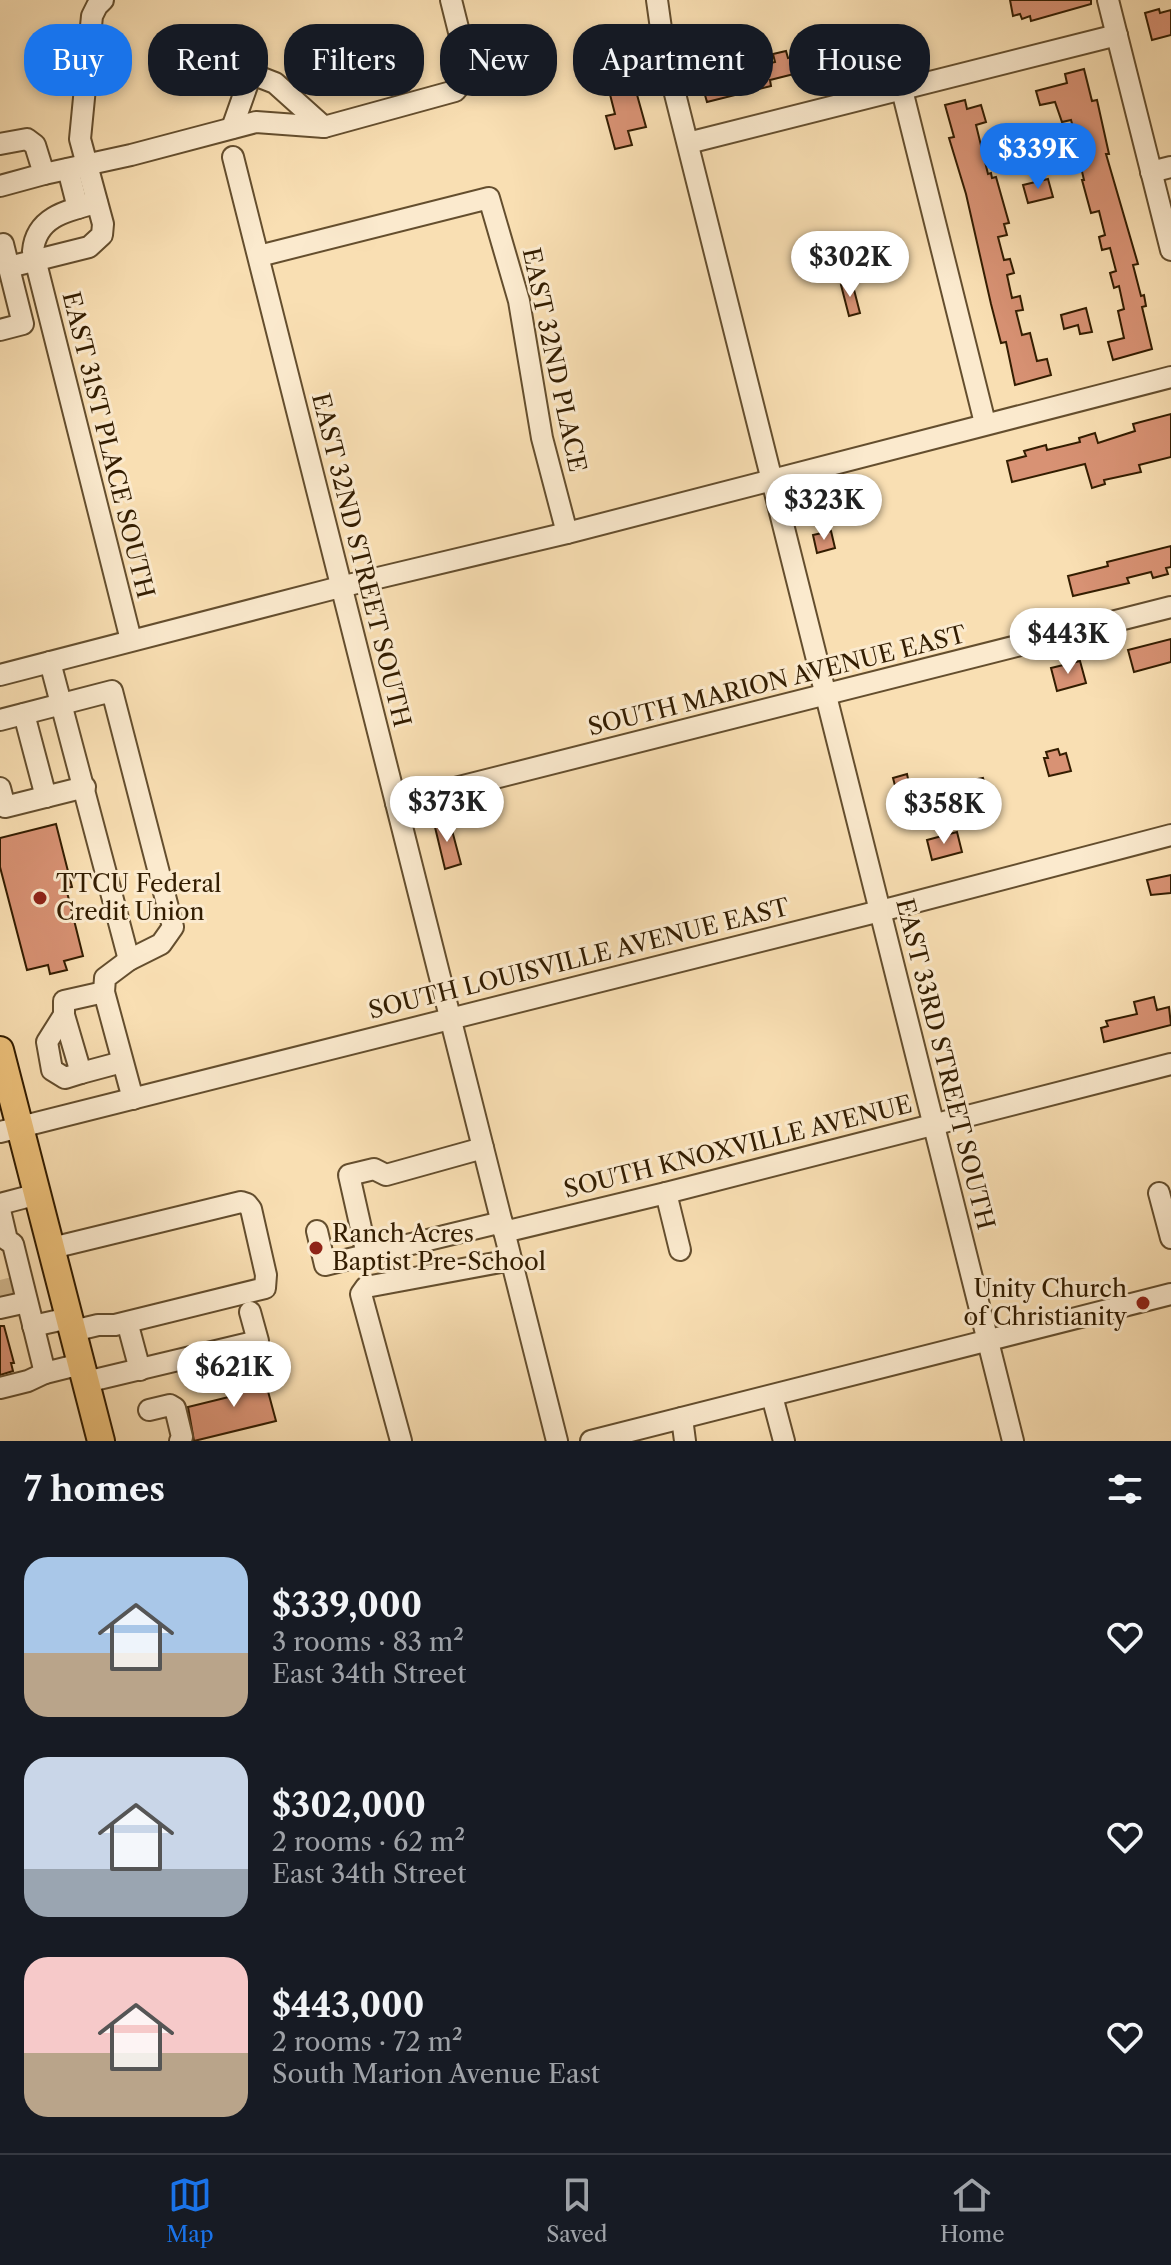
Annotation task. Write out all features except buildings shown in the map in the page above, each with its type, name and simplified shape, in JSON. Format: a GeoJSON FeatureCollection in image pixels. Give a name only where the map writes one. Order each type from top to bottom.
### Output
{"type":"FeatureCollection","features":[{"type":"Feature","properties":{"kind":"main road"},"geometry":{"type":"LineString","coordinates":[[0,1050],[10,1130],[38,1194],[101,1441]]}},
{"type":"Feature","properties":{"kind":"street"},"geometry":{"type":"LineString","coordinates":[[9,267],[89,247],[102,235],[103,224],[88,206],[78,167],[92,16],[103,0]]}},
{"type":"Feature","properties":{"kind":"street"},"geometry":{"type":"LineString","coordinates":[[0,186],[256,122],[324,127],[444,96],[462,85],[466,78],[467,59],[451,0]]}},
{"type":"Feature","properties":{"kind":"street","name":"EAST 33RD STREET SOUTH"},"geometry":{"type":"LineString","coordinates":[[657,0],[664,50],[1013,1441]]}},
{"type":"Feature","properties":{"kind":"street"},"geometry":{"type":"LineString","coordinates":[[1108,0],[1161,169],[1171,250]]}},
{"type":"Feature","properties":{"kind":"street"},"geometry":{"type":"LineString","coordinates":[[930,83],[1117,35]]}},
{"type":"Feature","properties":{"kind":"street"},"geometry":{"type":"LineString","coordinates":[[232,128],[249,80],[257,76],[275,83],[324,127]]}},
{"type":"Feature","properties":{"kind":"street"},"geometry":{"type":"LineString","coordinates":[[688,143],[878,96]]}},
{"type":"Feature","properties":{"kind":"street"},"geometry":{"type":"LineString","coordinates":[[903,96],[985,423]]}},
{"type":"Feature","properties":{"kind":"street"},"geometry":{"type":"LineString","coordinates":[[0,144],[27,139],[35,145],[44,174]]}},
{"type":"Feature","properties":{"kind":"street","name":"EAST 32ND STREET SOUTH"},"geometry":{"type":"LineString","coordinates":[[233,157],[557,1441]]}},
{"type":"Feature","properties":{"kind":"street","name":"EAST 32ND PLACE"},"geometry":{"type":"LineString","coordinates":[[259,256],[489,198],[519,301],[542,438],[567,533]]}},
{"type":"Feature","properties":{"kind":"street","name":"EAST 31ST PLACE SOUTH"},"geometry":{"type":"LineString","coordinates":[[88,206],[52,217],[40,229],[34,240],[34,262],[131,640]]}},
{"type":"Feature","properties":{"kind":"street"},"geometry":{"type":"LineString","coordinates":[[0,245],[3,244],[23,324],[0,330]]}},
{"type":"Feature","properties":{"kind":"street"},"geometry":{"type":"LineString","coordinates":[[0,675],[1171,377]]}},
{"type":"Feature","properties":{"kind":"street","name":"SOUTH MARION AVENUE EAST"},"geometry":{"type":"LineString","coordinates":[[396,803],[1171,607]]}},
{"type":"Feature","properties":{"kind":"street"},"geometry":{"type":"LineString","coordinates":[[50,662],[129,960]]}},
{"type":"Feature","properties":{"kind":"street"},"geometry":{"type":"LineString","coordinates":[[0,720],[112,691],[173,927],[161,944],[129,960],[105,978],[104,992],[133,1099]]}},
{"type":"Feature","properties":{"kind":"street"},"geometry":{"type":"LineString","coordinates":[[24,714],[46,797]]}},
{"type":"Feature","properties":{"kind":"street"},"geometry":{"type":"LineString","coordinates":[[0,788],[5,807],[85,787]]}},
{"type":"Feature","properties":{"kind":"street","name":"SOUTH LOUISVILLE AVENUE EAST"},"geometry":{"type":"LineString","coordinates":[[10,1130],[1171,835]]}},
{"type":"Feature","properties":{"kind":"street"},"geometry":{"type":"LineString","coordinates":[[104,992],[64,1001],[73,1075],[122,1062]]}},
{"type":"Feature","properties":{"kind":"street","name":"SOUTH KNOXVILLE AVENUE"},"geometry":{"type":"LineString","coordinates":[[317,1231],[325,1265],[666,1193],[1171,1064]]}},
{"type":"Feature","properties":{"kind":"street"},"geometry":{"type":"LineString","coordinates":[[367,1255],[349,1175],[374,1169],[386,1175],[483,1148]]}},
{"type":"Feature","properties":{"kind":"street"},"geometry":{"type":"LineString","coordinates":[[666,1193],[680,1250]]}},
{"type":"Feature","properties":{"kind":"street"},"geometry":{"type":"LineString","coordinates":[[1159,1193],[1171,1238]]}},
{"type":"Feature","properties":{"kind":"street"},"geometry":{"type":"LineString","coordinates":[[38,1194],[0,1207],[7,1240],[9,1303],[33,1326],[45,1373]]}},
{"type":"Feature","properties":{"kind":"street"},"geometry":{"type":"LineString","coordinates":[[33,1326],[115,1325],[265,1288],[266,1275],[251,1209],[241,1202],[52,1248]]}},
{"type":"Feature","properties":{"kind":"street"},"geometry":{"type":"LineString","coordinates":[[401,1441],[361,1294],[366,1287],[511,1260]]}},
{"type":"Feature","properties":{"kind":"street"},"geometry":{"type":"LineString","coordinates":[[660,1436],[682,1418],[1171,1294]]}},
{"type":"Feature","properties":{"kind":"street"},"geometry":{"type":"LineString","coordinates":[[0,1388],[45,1373],[140,1370],[258,1341],[250,1312]]}},
{"type":"Feature","properties":{"kind":"street"},"geometry":{"type":"LineString","coordinates":[[129,1329],[140,1370]]}},
{"type":"Feature","properties":{"kind":"street"},"geometry":{"type":"LineString","coordinates":[[772,1396],[784,1441]]}},
{"type":"Feature","properties":{"kind":"street"},"geometry":{"type":"LineString","coordinates":[[149,1410],[170,1405],[175,1408],[182,1437],[180,1441]]}},
{"type":"Feature","properties":{"kind":"street"},"geometry":{"type":"LineString","coordinates":[[594,1441],[660,1436],[685,1441],[682,1418]]}},
{"type":"Feature","properties":{"kind":"tunnel"},"geometry":{"type":"LineString","coordinates":[[0,1280],[4,1296]]}},
{"type":"Feature","properties":{"kind":"place","name":"TTCU Federal Credit Union"},"geometry":{"type":"Point","coordinates":[40,898]}},
{"type":"Feature","properties":{"kind":"place","name":"Ranch Acres Baptist Pre-School"},"geometry":{"type":"Point","coordinates":[316,1248]}},
{"type":"Feature","properties":{"kind":"place","name":"Unity Church of Christianity"},"geometry":{"type":"Point","coordinates":[1143,1303]}}]}
